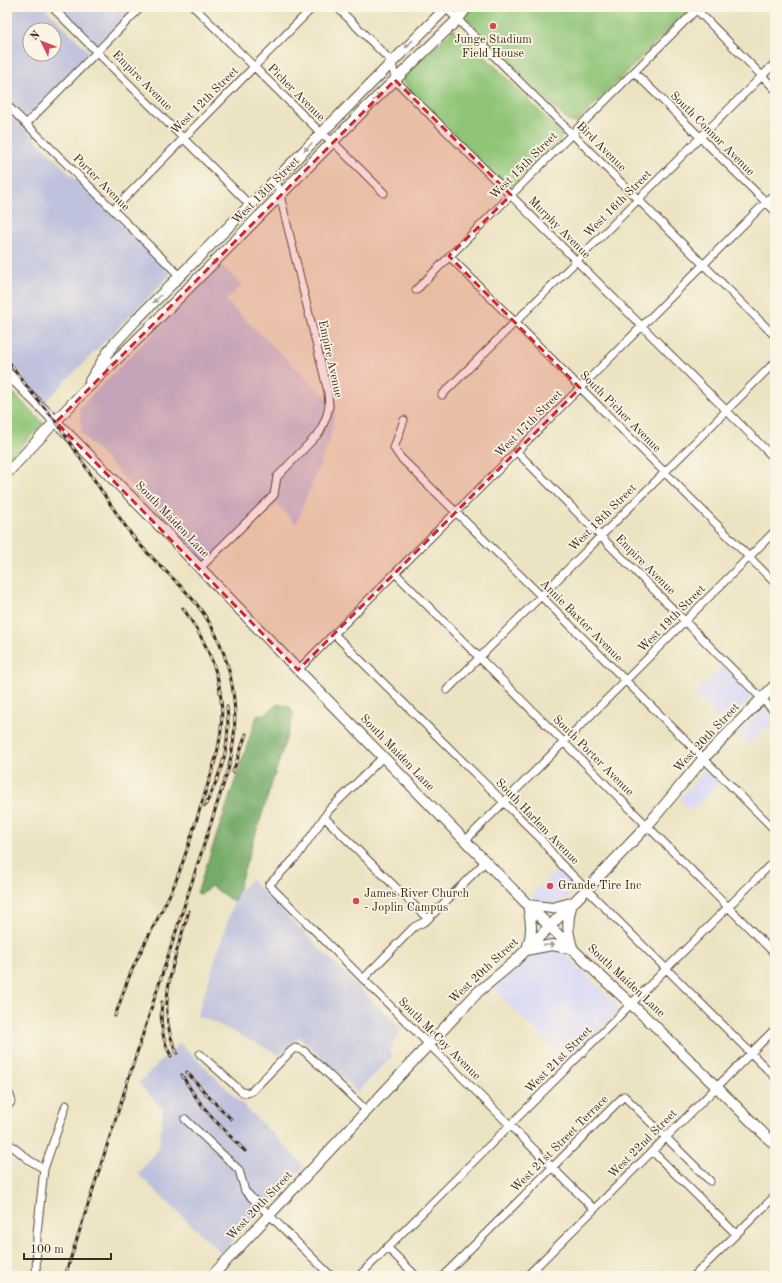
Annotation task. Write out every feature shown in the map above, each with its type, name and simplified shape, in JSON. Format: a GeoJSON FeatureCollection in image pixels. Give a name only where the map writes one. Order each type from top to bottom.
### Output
{"type":"FeatureCollection","features":[{"type":"Feature","properties":{"kind":"main road","name":"West 13th Street"},"geometry":{"type":"LineString","coordinates":[[83,392],[112,346],[286,168],[447,7]]}},
{"type":"Feature","properties":{"kind":"main road","name":"West 13th Street"},"geometry":{"type":"LineString","coordinates":[[7,473],[83,392],[184,293],[364,110],[458,19],[467,7]]}},
{"type":"Feature","properties":{"kind":"main road"},"geometry":{"type":"LineString","coordinates":[[422,32],[433,42]]}},
{"type":"Feature","properties":{"kind":"main road"},"geometry":{"type":"LineString","coordinates":[[356,99],[364,110]]}},
{"type":"Feature","properties":{"kind":"main road"},"geometry":{"type":"LineString","coordinates":[[286,168],[297,178]]}},
{"type":"Feature","properties":{"kind":"main road"},"geometry":{"type":"LineString","coordinates":[[253,203],[266,210]]}},
{"type":"Feature","properties":{"kind":"main road"},"geometry":{"type":"LineString","coordinates":[[230,226],[240,236]]}},
{"type":"Feature","properties":{"kind":"main road"},"geometry":{"type":"LineString","coordinates":[[215,240],[225,251]]}},
{"type":"Feature","properties":{"kind":"main road"},"geometry":{"type":"LineString","coordinates":[[189,267],[199,277]]}},
{"type":"Feature","properties":{"kind":"main road"},"geometry":{"type":"LineString","coordinates":[[177,279],[184,293]]}},
{"type":"Feature","properties":{"kind":"main road","name":"South Maiden Lane"},"geometry":{"type":"LineString","coordinates":[[7,373],[149,515],[485,862],[630,1004],[655,1026],[775,1145]]}},
{"type":"Feature","properties":{"kind":"main road","name":"West 20th Street"},"geometry":{"type":"LineString","coordinates":[[212,1276],[478,992],[514,962],[648,826],[703,758],[775,685]]}},
{"type":"Feature","properties":{"kind":"main road"},"geometry":{"type":"LineString","coordinates":[[526,950],[532,931],[528,905],[552,908],[573,902]]}},
{"type":"Feature","properties":{"kind":"main road"},"geometry":{"type":"LineString","coordinates":[[526,950],[552,945],[573,949],[568,932],[568,926],[569,914],[573,902]]}},
{"type":"Feature","properties":{"kind":"street","name":"Empire Avenue"},"geometry":{"type":"LineString","coordinates":[[52,7],[184,138],[253,203]]}},
{"type":"Feature","properties":{"kind":"street"},"geometry":{"type":"LineString","coordinates":[[26,124],[141,7]]}},
{"type":"Feature","properties":{"kind":"street","name":"Picher Avenue"},"geometry":{"type":"LineString","coordinates":[[194,7],[321,133],[333,142],[384,192]]}},
{"type":"Feature","properties":{"kind":"street","name":"West 12th Street"},"geometry":{"type":"LineString","coordinates":[[113,210],[313,7]]}},
{"type":"Feature","properties":{"kind":"street"},"geometry":{"type":"LineString","coordinates":[[336,7],[392,62],[395,80]]}},
{"type":"Feature","properties":{"kind":"street","name":"Bird Avenue"},"geometry":{"type":"LineString","coordinates":[[447,7],[775,336]]}},
{"type":"Feature","properties":{"kind":"street"},"geometry":{"type":"LineString","coordinates":[[696,8],[775,89]]}},
{"type":"Feature","properties":{"kind":"street","name":"West 15th Street"},"geometry":{"type":"LineString","coordinates":[[416,290],[696,8]]}},
{"type":"Feature","properties":{"kind":"street","name":"West 16th Street"},"geometry":{"type":"LineString","coordinates":[[442,395],[775,62]]}},
{"type":"Feature","properties":{"kind":"street","name":"South Connor Avenue"},"geometry":{"type":"LineString","coordinates":[[634,72],[775,211]]}},
{"type":"Feature","properties":{"kind":"street","name":"Murphy Avenue"},"geometry":{"type":"LineString","coordinates":[[395,80],[775,459]]}},
{"type":"Feature","properties":{"kind":"street","name":"Porter Avenue"},"geometry":{"type":"LineString","coordinates":[[7,105],[113,210],[177,279]]}},
{"type":"Feature","properties":{"kind":"street","name":"Empire Avenue"},"geometry":{"type":"LineString","coordinates":[[200,568],[274,495],[277,477],[320,432],[326,421],[329,406],[328,392],[276,179]]}},
{"type":"Feature","properties":{"kind":"street","name":"West 17th Street"},"geometry":{"type":"LineString","coordinates":[[298,670],[775,193]]}},
{"type":"Feature","properties":{"kind":"street","name":"South Picher Avenue"},"geometry":{"type":"LineString","coordinates":[[449,256],[775,583]]}},
{"type":"Feature","properties":{"kind":"street","name":"West 18th Street"},"geometry":{"type":"LineString","coordinates":[[447,690],[775,362]]}},
{"type":"Feature","properties":{"kind":"street","name":"Annie Baxter Avenue"},"geometry":{"type":"LineString","coordinates":[[404,420],[395,443],[395,452],[775,830]]}},
{"type":"Feature","properties":{"kind":"street","name":"Empire Avenue"},"geometry":{"type":"LineString","coordinates":[[517,452],[775,712]]}},
{"type":"Feature","properties":{"kind":"street","name":"West 19th Street"},"geometry":{"type":"LineString","coordinates":[[465,841],[775,531]]}},
{"type":"Feature","properties":{"kind":"street","name":"South Porter Avenue"},"geometry":{"type":"LineString","coordinates":[[395,573],[775,954]]}},
{"type":"Feature","properties":{"kind":"street","name":"South Harlem Avenue"},"geometry":{"type":"LineString","coordinates":[[334,634],[540,838],[554,857],[775,1077]]}},
{"type":"Feature","properties":{"kind":"street"},"geometry":{"type":"LineString","coordinates":[[383,757],[329,810],[324,817],[428,919]]}},
{"type":"Feature","properties":{"kind":"street","name":"South McCoy Avenue"},"geometry":{"type":"LineString","coordinates":[[324,817],[298,855],[269,885],[594,1209]]}},
{"type":"Feature","properties":{"kind":"street","name":"West 21st Street"},"geometry":{"type":"LineString","coordinates":[[359,1276],[775,860]]}},
{"type":"Feature","properties":{"kind":"street"},"geometry":{"type":"LineString","coordinates":[[363,978],[414,927],[428,919],[485,862]]}},
{"type":"Feature","properties":{"kind":"street","name":"West 22nd Street"},"geometry":{"type":"LineString","coordinates":[[527,1276],[775,1029]]}},
{"type":"Feature","properties":{"kind":"street"},"geometry":{"type":"LineString","coordinates":[[200,1054],[242,1092],[247,1093],[252,1091],[291,1051],[295,1048],[300,1049],[304,1051],[367,1111]]}},
{"type":"Feature","properties":{"kind":"street"},"geometry":{"type":"LineString","coordinates":[[7,1091],[11,1095],[12,1100],[7,1106]]}},
{"type":"Feature","properties":{"kind":"street","name":"West 21st Street Terrace"},"geometry":{"type":"LineString","coordinates":[[443,1276],[624,1096],[710,1181]]}},
{"type":"Feature","properties":{"kind":"street"},"geometry":{"type":"LineString","coordinates":[[36,1276],[38,1219],[44,1169],[66,1105]]}},
{"type":"Feature","properties":{"kind":"street"},"geometry":{"type":"LineString","coordinates":[[185,1119],[239,1170],[245,1191],[331,1276]]}},
{"type":"Feature","properties":{"kind":"street"},"geometry":{"type":"LineString","coordinates":[[7,1142],[44,1169]]}},
{"type":"Feature","properties":{"kind":"street"},"geometry":{"type":"LineString","coordinates":[[652,1151],[736,1234]]}},
{"type":"Feature","properties":{"kind":"street"},"geometry":{"type":"LineString","coordinates":[[694,1276],[775,1196]]}},
{"type":"Feature","properties":{"kind":"street"},"geometry":{"type":"LineString","coordinates":[[387,1247],[416,1276]]}},
{"type":"Feature","properties":{"kind":"highlighted area"},"geometry":{"type":"Polygon","coordinates":[[[395,80],[511,195],[449,256],[580,388],[298,670],[56,422],[395,80]]]}},
{"type":"Feature","properties":{"kind":"shaded area"},"geometry":{"type":"Polygon","coordinates":[[[7,7],[44,7],[59,22],[22,22],[22,62],[62,62],[62,25],[88,51],[88,54],[28,116],[21,114],[7,101],[7,7]]]}},
{"type":"Feature","properties":{"kind":"shaded area"},"geometry":{"type":"Polygon","coordinates":[[[57,7],[135,7],[96,45],[57,7]]]}},
{"type":"Feature","properties":{"kind":"shaded area"},"geometry":{"type":"Polygon","coordinates":[[[7,111],[171,274],[45,402],[7,364],[7,111]]]}},
{"type":"Feature","properties":{"kind":"shaded area"},"geometry":{"type":"Polygon","coordinates":[[[221,265],[242,285],[226,301],[336,406],[330,439],[296,524],[277,505],[259,517],[209,567],[81,433],[80,407],[221,265]]]}},
{"type":"Feature","properties":{"kind":"shaded area"},"geometry":{"type":"Polygon","coordinates":[[[723,666],[750,692],[752,697],[725,725],[695,695],[723,666]]]}},
{"type":"Feature","properties":{"kind":"shaded area"},"geometry":{"type":"Polygon","coordinates":[[[766,709],[775,717],[775,719],[750,744],[739,733],[761,711],[766,709]]]}},
{"type":"Feature","properties":{"kind":"shaded area"},"geometry":{"type":"Polygon","coordinates":[[[706,770],[720,783],[691,811],[680,799],[706,770]]]}},
{"type":"Feature","properties":{"kind":"shaded area"},"geometry":{"type":"Polygon","coordinates":[[[559,868],[575,885],[575,890],[567,898],[555,904],[540,903],[531,896],[559,868]]]}},
{"type":"Feature","properties":{"kind":"shaded area"},"geometry":{"type":"Polygon","coordinates":[[[251,880],[401,1029],[397,1034],[399,1036],[391,1044],[393,1047],[389,1051],[393,1056],[357,1092],[299,1036],[280,1055],[209,1020],[197,1016],[239,886],[242,889],[251,880]]]}},
{"type":"Feature","properties":{"kind":"shaded area"},"geometry":{"type":"Polygon","coordinates":[[[546,949],[564,953],[618,1006],[618,1010],[614,1015],[567,1062],[493,988],[533,955],[546,949]]]}},
{"type":"Feature","properties":{"kind":"shaded area"},"geometry":{"type":"Polygon","coordinates":[[[180,1043],[305,1166],[221,1253],[138,1174],[159,1147],[163,1109],[138,1083],[180,1043]]]}},
{"type":"Feature","properties":{"kind":"green space"},"geometry":{"type":"Polygon","coordinates":[[[470,7],[687,7],[688,10],[575,123],[568,121],[466,19],[465,17],[470,7]]]}},
{"type":"Feature","properties":{"kind":"green space"},"geometry":{"type":"Polygon","coordinates":[[[453,30],[461,32],[561,133],[562,137],[560,140],[510,188],[506,187],[401,79],[453,30]]]}},
{"type":"Feature","properties":{"kind":"green space"},"geometry":{"type":"Polygon","coordinates":[[[7,387],[43,423],[7,461],[7,387]]]}},
{"type":"Feature","properties":{"kind":"green space"},"geometry":{"type":"Polygon","coordinates":[[[277,704],[289,706],[294,714],[234,902],[211,886],[202,894],[197,893],[257,716],[267,713],[277,704]]]}},
{"type":"Feature","properties":{"kind":"railway"},"geometry":{"type":"LineString","coordinates":[[7,359],[20,378],[57,423],[131,534],[189,595],[204,614],[224,655],[231,678],[234,700],[235,724],[233,747],[228,770],[65,1276]]}},
{"type":"Feature","properties":{"kind":"railway"},"geometry":{"type":"LineString","coordinates":[[115,1016],[127,981],[179,873],[218,750],[222,712],[219,686],[213,662],[203,640],[183,608]]}},
{"type":"Feature","properties":{"kind":"railway"},"geometry":{"type":"LineString","coordinates":[[205,806],[216,782],[224,758],[228,734],[227,707]]}},
{"type":"Feature","properties":{"kind":"railway"},"geometry":{"type":"LineString","coordinates":[[233,772],[246,734]]}},
{"type":"Feature","properties":{"kind":"railway"},"geometry":{"type":"LineString","coordinates":[[177,1053],[170,1036],[167,1018],[167,1000],[173,964],[189,911]]}},
{"type":"Feature","properties":{"kind":"railway"},"geometry":{"type":"LineString","coordinates":[[162,1002],[162,1030],[171,1056]]}},
{"type":"Feature","properties":{"kind":"railway"},"geometry":{"type":"LineString","coordinates":[[187,1072],[231,1119]]}},
{"type":"Feature","properties":{"kind":"railway"},"geometry":{"type":"LineString","coordinates":[[182,1075],[203,1106],[245,1151]]}},
{"type":"Feature","properties":{"kind":"place","name":"Junge Stadium Field House"},"geometry":{"type":"Point","coordinates":[493,26]}},
{"type":"Feature","properties":{"kind":"place","name":"Grande Tire Inc"},"geometry":{"type":"Point","coordinates":[550,886]}},
{"type":"Feature","properties":{"kind":"place","name":"James River Church - Joplin Campus"},"geometry":{"type":"Point","coordinates":[356,901]}}]}
